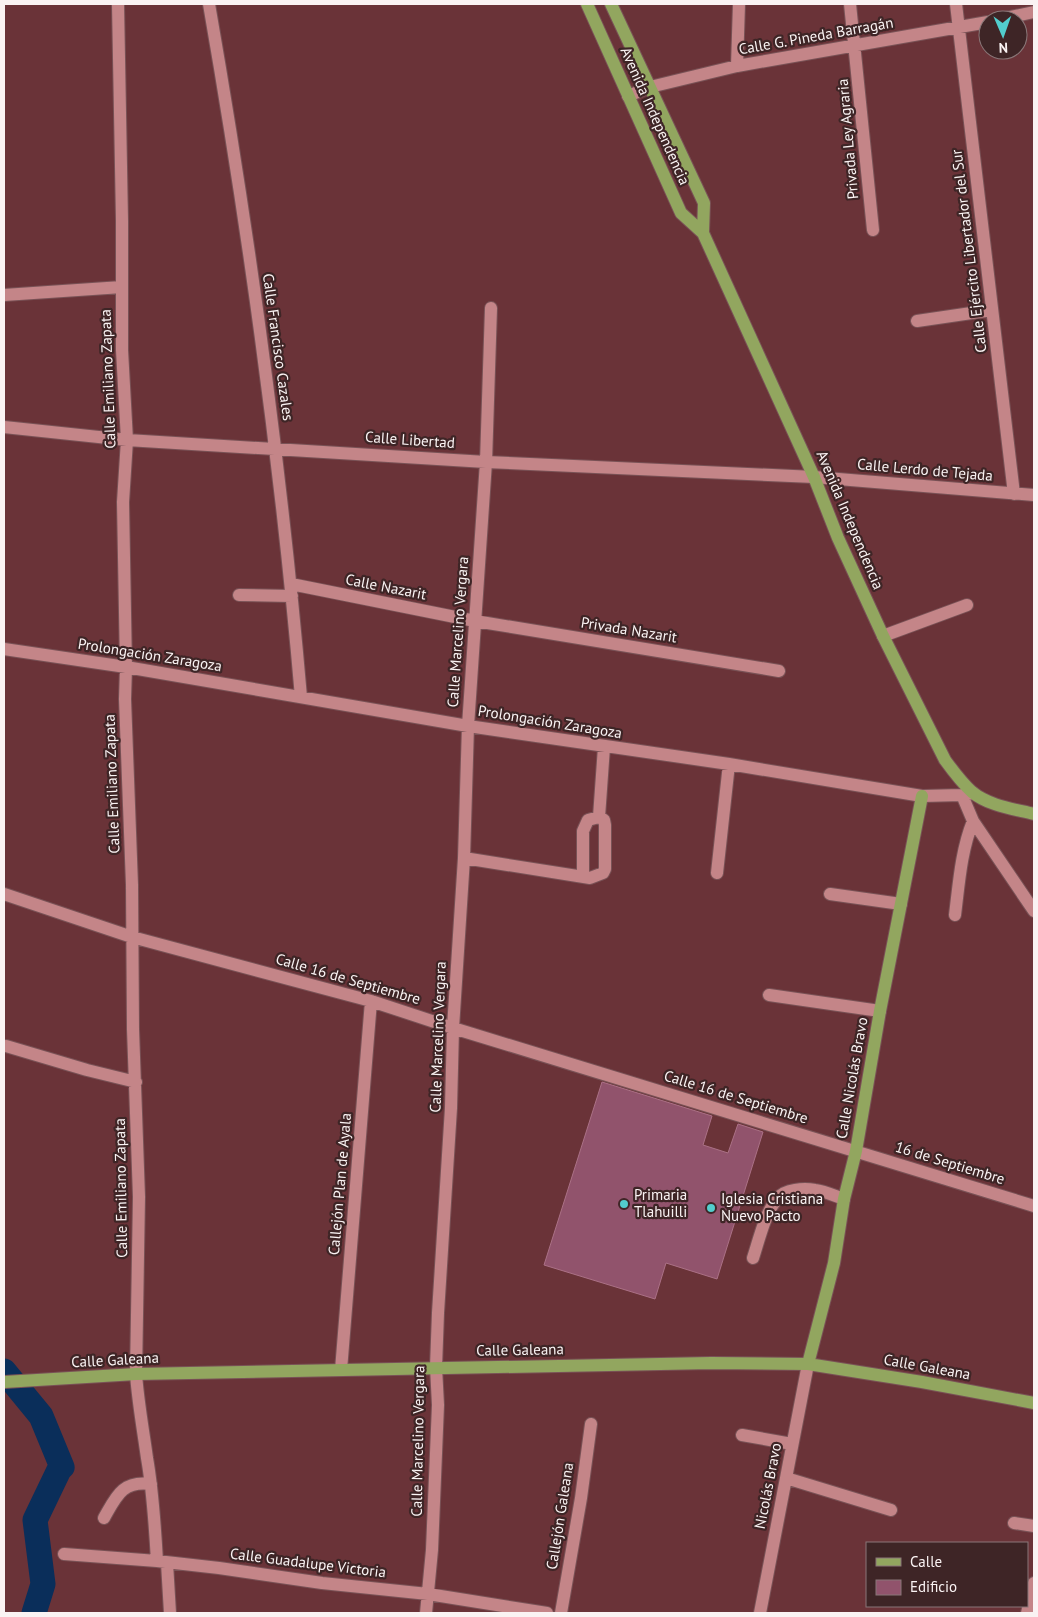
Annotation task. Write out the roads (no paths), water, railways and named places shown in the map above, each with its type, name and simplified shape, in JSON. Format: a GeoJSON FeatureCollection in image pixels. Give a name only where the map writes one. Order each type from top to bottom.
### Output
{"type":"FeatureCollection","features":[{"type":"Feature","properties":{"kind":"main road","name":"Avenida Independencia"},"geometry":{"type":"LineString","coordinates":[[588,4],[681,213],[703,233],[814,477],[838,538],[883,636],[945,760],[968,794],[990,803],[1034,814]]}},
{"type":"Feature","properties":{"kind":"main road","name":"Avenida Independencia"},"geometry":{"type":"LineString","coordinates":[[611,4],[704,203],[703,233]]}},
{"type":"Feature","properties":{"kind":"main road","name":"Calle Nicolás Bravo"},"geometry":{"type":"LineString","coordinates":[[808,1364],[834,1263],[844,1199],[856,1151],[880,1011],[922,796]]}},
{"type":"Feature","properties":{"kind":"main road","name":"Calle Galeana"},"geometry":{"type":"LineString","coordinates":[[4,1382],[136,1374],[711,1363],[808,1364],[922,1382],[1034,1404]]}},
{"type":"Feature","properties":{"kind":"street","name":"Calle Emiliano Zapata"},"geometry":{"type":"LineString","coordinates":[[118,4],[122,350],[127,440],[123,502],[125,699],[139,1197],[136,1374],[138,1403],[170,1613]]}},
{"type":"Feature","properties":{"kind":"street","name":"Calle Francisco Cazales"},"geometry":{"type":"LineString","coordinates":[[209,4],[226,102],[276,448],[292,590],[301,697]]}},
{"type":"Feature","properties":{"kind":"street"},"geometry":{"type":"LineString","coordinates":[[737,66],[740,4]]}},
{"type":"Feature","properties":{"kind":"street","name":"Privada Ley Agraria"},"geometry":{"type":"LineString","coordinates":[[850,4],[856,46],[873,230]]}},
{"type":"Feature","properties":{"kind":"street","name":"Calle Ejército Libertador del Sur"},"geometry":{"type":"LineString","coordinates":[[956,4],[1014,494]]}},
{"type":"Feature","properties":{"kind":"street","name":"Calle G. Pineda Barragán"},"geometry":{"type":"LineString","coordinates":[[628,96],[650,87],[737,66],[978,24]]}},
{"type":"Feature","properties":{"kind":"street"},"geometry":{"type":"LineString","coordinates":[[4,295],[122,287]]}},
{"type":"Feature","properties":{"kind":"street","name":"Calle Marcelino Vergara"},"geometry":{"type":"LineString","coordinates":[[426,1613],[432,1550],[438,1405],[436,1368],[451,1108],[453,1028],[464,858],[468,726],[486,462],[491,308]]}},
{"type":"Feature","properties":{"kind":"street"},"geometry":{"type":"LineString","coordinates":[[917,321],[992,310]]}},
{"type":"Feature","properties":{"kind":"street","name":"Calle Libertad"},"geometry":{"type":"LineString","coordinates":[[4,427],[127,440],[486,462],[814,477]]}},
{"type":"Feature","properties":{"kind":"street","name":"Calle Lerdo de Tejada"},"geometry":{"type":"LineString","coordinates":[[814,477],[1034,495]]}},
{"type":"Feature","properties":{"kind":"street","name":"Calle Nazarit"},"geometry":{"type":"LineString","coordinates":[[239,594],[292,590],[475,621]]}},
{"type":"Feature","properties":{"kind":"street"},"geometry":{"type":"LineString","coordinates":[[883,636],[967,605]]}},
{"type":"Feature","properties":{"kind":"street","name":"Privada Nazarit"},"geometry":{"type":"LineString","coordinates":[[475,621],[779,671]]}},
{"type":"Feature","properties":{"kind":"street","name":"Prolongación Zaragoza"},"geometry":{"type":"LineString","coordinates":[[4,650],[126,667],[468,726],[729,764],[922,796],[968,794]]}},
{"type":"Feature","properties":{"kind":"street"},"geometry":{"type":"LineString","coordinates":[[596,817],[604,747]]}},
{"type":"Feature","properties":{"kind":"street"},"geometry":{"type":"LineString","coordinates":[[717,873],[729,764]]}},
{"type":"Feature","properties":{"kind":"street","name":"Avenida Independencia"},"geometry":{"type":"LineString","coordinates":[[968,794],[973,821],[1034,911]]}},
{"type":"Feature","properties":{"kind":"street"},"geometry":{"type":"LineString","coordinates":[[464,858],[587,877],[600,876],[605,869],[605,825],[604,820],[596,817],[585,823],[583,831],[587,877]]}},
{"type":"Feature","properties":{"kind":"street"},"geometry":{"type":"LineString","coordinates":[[955,915],[962,858],[973,821]]}},
{"type":"Feature","properties":{"kind":"street","name":"Calle 16 de Septiembre"},"geometry":{"type":"LineString","coordinates":[[4,894],[132,937],[371,1001],[453,1028],[856,1151]]}},
{"type":"Feature","properties":{"kind":"street"},"geometry":{"type":"LineString","coordinates":[[830,894],[901,904]]}},
{"type":"Feature","properties":{"kind":"street"},"geometry":{"type":"LineString","coordinates":[[769,996],[880,1011]]}},
{"type":"Feature","properties":{"kind":"street","name":"Callejón Plan de Ayala"},"geometry":{"type":"LineString","coordinates":[[342,1370],[371,1001]]}},
{"type":"Feature","properties":{"kind":"street"},"geometry":{"type":"LineString","coordinates":[[6,1046],[87,1070],[136,1082]]}},
{"type":"Feature","properties":{"kind":"street","name":"16 de Septiembre"},"geometry":{"type":"LineString","coordinates":[[856,1151],[1034,1206]]}},
{"type":"Feature","properties":{"kind":"street"},"geometry":{"type":"LineString","coordinates":[[753,1258],[767,1215],[778,1197],[788,1192],[815,1190],[844,1199]]}},
{"type":"Feature","properties":{"kind":"street","name":"Nicolás Bravo"},"geometry":{"type":"LineString","coordinates":[[760,1613],[808,1364]]}},
{"type":"Feature","properties":{"kind":"street","name":"Callejón Galeana"},"geometry":{"type":"LineString","coordinates":[[561,1613],[591,1424]]}},
{"type":"Feature","properties":{"kind":"street"},"geometry":{"type":"LineString","coordinates":[[742,1436],[792,1444]]}},
{"type":"Feature","properties":{"kind":"street"},"geometry":{"type":"LineString","coordinates":[[786,1478],[891,1510]]}},
{"type":"Feature","properties":{"kind":"street"},"geometry":{"type":"LineString","coordinates":[[104,1518],[124,1488],[140,1482],[150,1484]]}},
{"type":"Feature","properties":{"kind":"street"},"geometry":{"type":"LineString","coordinates":[[1014,1523],[1034,1526]]}},
{"type":"Feature","properties":{"kind":"street","name":"Calle Guadalupe Victoria"},"geometry":{"type":"LineString","coordinates":[[64,1554],[228,1569],[330,1584],[428,1594],[547,1613]]}},
{"type":"Feature","properties":{"kind":"street"},"geometry":{"type":"LineString","coordinates":[[1028,1613],[1034,1583]]}},
{"type":"Feature","properties":{"kind":"waterway"},"geometry":{"type":"LineString","coordinates":[[4,1371],[41,1416],[62,1467],[35,1520],[43,1584],[34,1613]]}},
{"type":"Feature","properties":{"kind":"place","name":"Primaria Tlahuilli"},"geometry":{"type":"Point","coordinates":[624,1204]}},
{"type":"Feature","properties":{"kind":"place","name":"Iglesia Cristiana Nuevo Pacto"},"geometry":{"type":"Point","coordinates":[711,1208]}}]}
